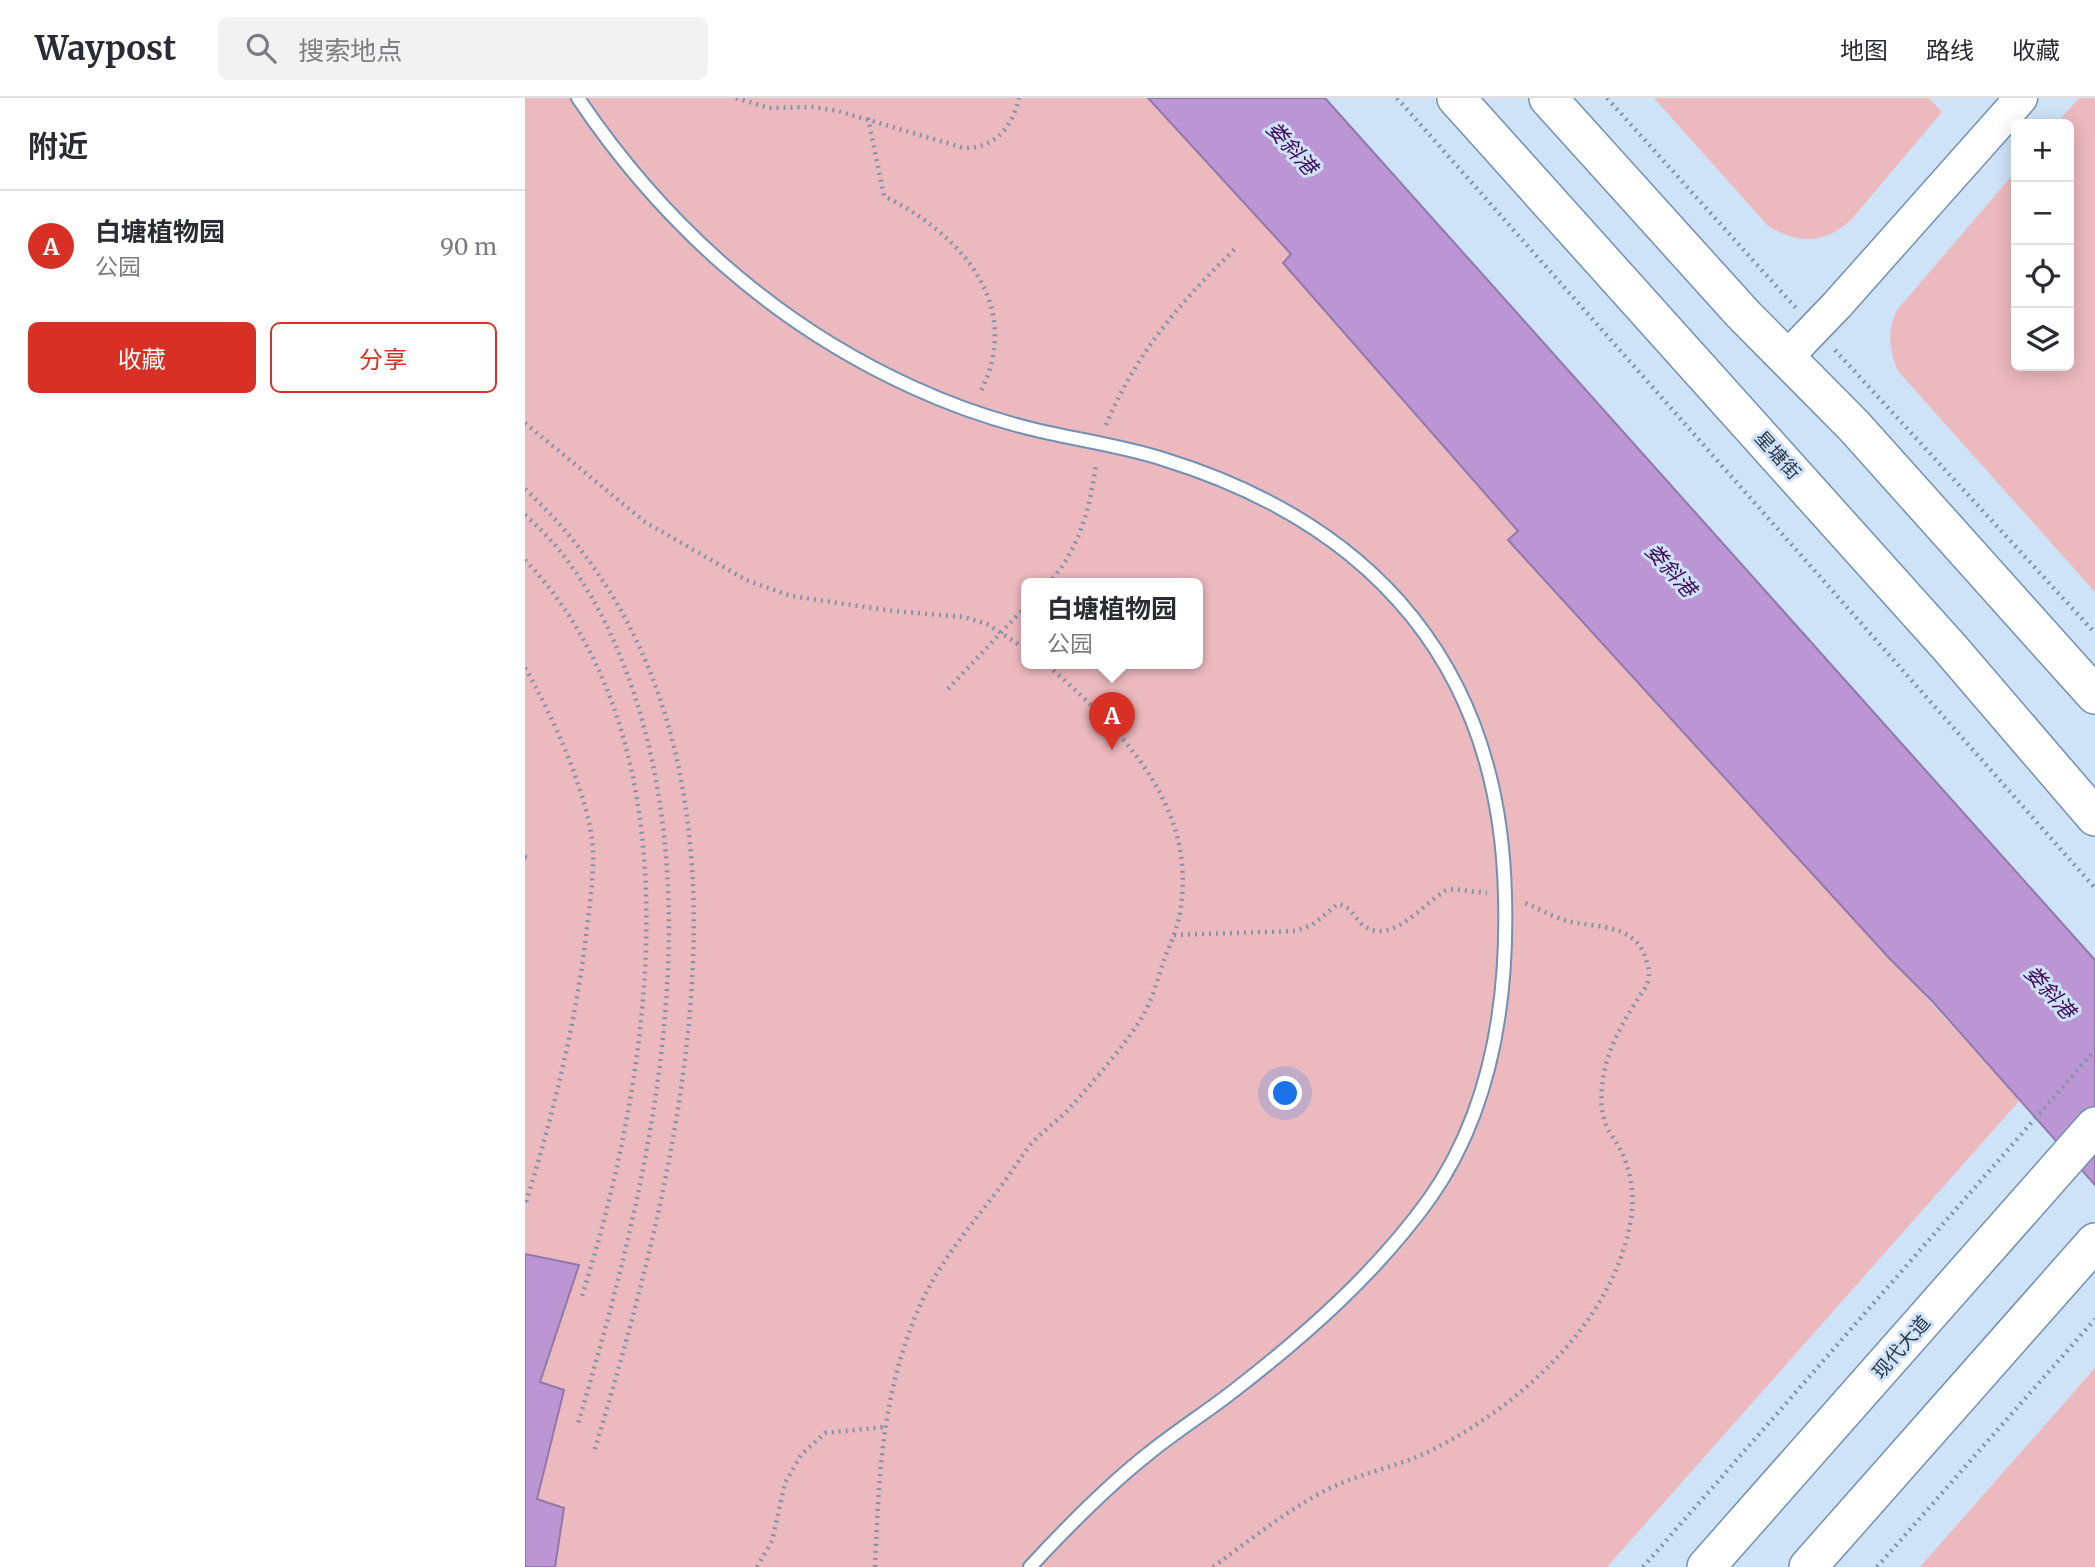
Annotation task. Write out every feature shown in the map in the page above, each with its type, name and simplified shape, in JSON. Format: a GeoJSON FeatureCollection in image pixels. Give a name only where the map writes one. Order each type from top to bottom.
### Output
{"type":"FeatureCollection","features":[{"type":"Feature","properties":{"kind":"main road","name":"星塘街"},"geometry":{"type":"LineString","coordinates":[[1456,98],[1950,648],[2095,817]]}},
{"type":"Feature","properties":{"kind":"main road"},"geometry":{"type":"LineString","coordinates":[[1548,98],[1854,426],[2095,695]]}},
{"type":"Feature","properties":{"kind":"main road","name":"现代大道"},"geometry":{"type":"LineString","coordinates":[[1706,1567],[2095,1126]]}},
{"type":"Feature","properties":{"kind":"main road"},"geometry":{"type":"LineString","coordinates":[[1808,1567],[2095,1242]]}},
{"type":"Feature","properties":{"kind":"street"},"geometry":{"type":"LineString","coordinates":[[1787,357],[2021,98]]}},
{"type":"Feature","properties":{"kind":"lane"},"geometry":{"type":"LineString","coordinates":[[578,98],[641,183],[737,278],[819,337],[865,364],[971,410],[1030,428],[1155,456],[1210,474],[1282,507],[1341,546],[1374,574],[1411,614],[1457,687],[1486,757],[1499,810],[1504,854],[1505,958],[1495,1038],[1479,1099],[1454,1159],[1418,1215],[1359,1281],[1313,1325],[1233,1391],[1131,1468],[1030,1567]]}},
{"type":"Feature","properties":{"kind":"path"},"geometry":{"type":"LineString","coordinates":[[736,98],[769,108],[813,107],[868,118],[946,145],[972,148],[991,142],[1001,135],[1011,121],[1019,98]]}},
{"type":"Feature","properties":{"kind":"path"},"geometry":{"type":"LineString","coordinates":[[1397,98],[2095,888]]}},
{"type":"Feature","properties":{"kind":"path"},"geometry":{"type":"LineString","coordinates":[[1607,98],[2095,633]]}},
{"type":"Feature","properties":{"kind":"path"},"geometry":{"type":"LineString","coordinates":[[868,118],[884,196],[920,217],[956,247],[979,276],[991,304],[996,335],[994,353],[982,390],[971,410]]}},
{"type":"Feature","properties":{"kind":"path"},"geometry":{"type":"LineString","coordinates":[[1053,578],[1066,562],[1080,533],[1101,444],[1122,388],[1147,345],[1188,294],[1236,248]]}},
{"type":"Feature","properties":{"kind":"path"},"geometry":{"type":"LineString","coordinates":[[525,422],[645,522],[685,548],[768,590],[893,611],[964,617],[1002,632],[1021,645]]}},
{"type":"Feature","properties":{"kind":"path"},"geometry":{"type":"LineString","coordinates":[[525,489],[556,518],[588,556],[618,601],[645,655],[667,717],[683,789],[692,870],[693,963],[685,1067],[666,1182],[637,1311],[594,1452]]}},
{"type":"Feature","properties":{"kind":"path"},"geometry":{"type":"LineString","coordinates":[[525,515],[575,571],[590,594],[621,657],[647,740],[664,846],[666,978],[650,1135],[608,1322],[577,1427]]}},
{"type":"Feature","properties":{"kind":"path"},"geometry":{"type":"LineString","coordinates":[[525,560],[571,616],[604,682],[629,769],[643,878],[643,986],[631,1095],[607,1211],[581,1299]]}},
{"type":"Feature","properties":{"kind":"path"},"geometry":{"type":"LineString","coordinates":[[948,689],[1021,611]]}},
{"type":"Feature","properties":{"kind":"path"},"geometry":{"type":"LineString","coordinates":[[525,668],[564,746],[593,850],[590,902],[575,1011],[549,1121],[525,1206]]}},
{"type":"Feature","properties":{"kind":"path"},"geometry":{"type":"LineString","coordinates":[[875,1567],[878,1472],[885,1427],[906,1338],[947,1256],[1031,1145],[1065,1113],[1139,1023],[1158,981],[1180,913],[1183,865],[1180,842],[1165,800],[1141,761],[1112,727],[1051,669]]}},
{"type":"Feature","properties":{"kind":"path"},"geometry":{"type":"LineString","coordinates":[[1643,1567],[2034,1116],[2095,1050]]}},
{"type":"Feature","properties":{"kind":"path"},"geometry":{"type":"LineString","coordinates":[[1877,1567],[2095,1319]]}},
{"type":"Feature","properties":{"kind":"path"},"geometry":{"type":"LineString","coordinates":[[757,1567],[772,1541],[785,1483],[801,1455],[824,1434],[885,1427]]}},
{"type":"Feature","properties":{"kind":"shaded area"},"geometry":{"type":"Polygon","coordinates":[[[525,98],[1148,98],[1292,255],[1283,263],[1518,532],[1509,541],[2020,1100],[1607,1567],[525,1567],[525,98]]]}},
{"type":"Feature","properties":{"kind":"shaded area"},"geometry":{"type":"Polygon","coordinates":[[[1654,98],[1929,98],[1942,112],[1851,220],[1831,234],[1802,239],[1769,227],[1654,98]]]}},
{"type":"Feature","properties":{"kind":"shaded area"},"geometry":{"type":"Polygon","coordinates":[[[2079,98],[2095,98],[2095,592],[1898,371],[1890,341],[1897,310],[2011,177],[2011,371],[2074,371],[2074,119],[2060,119],[2079,98]]]}},
{"type":"Feature","properties":{"kind":"shaded area"},"geometry":{"type":"Polygon","coordinates":[[[2095,1368],[2095,1567],[1920,1567],[2095,1368]]]}},
{"type":"Feature","properties":{"kind":"water","name":"娄斜港"},"geometry":{"type":"Polygon","coordinates":[[[1148,98],[1325,98],[2095,960],[2095,1185],[1933,1002],[1890,959],[1508,540],[1518,531],[1283,263],[1291,254],[1148,98]]]}},
{"type":"Feature","properties":{"kind":"water"},"geometry":{"type":"Polygon","coordinates":[[[525,1254],[579,1265],[540,1382],[564,1390],[537,1499],[564,1508],[555,1567],[525,1567],[525,1254]]]}},
{"type":"Feature","properties":{"kind":"place","name":"白塘植物园"},"geometry":{"type":"Point","coordinates":[1112,750]}}]}
